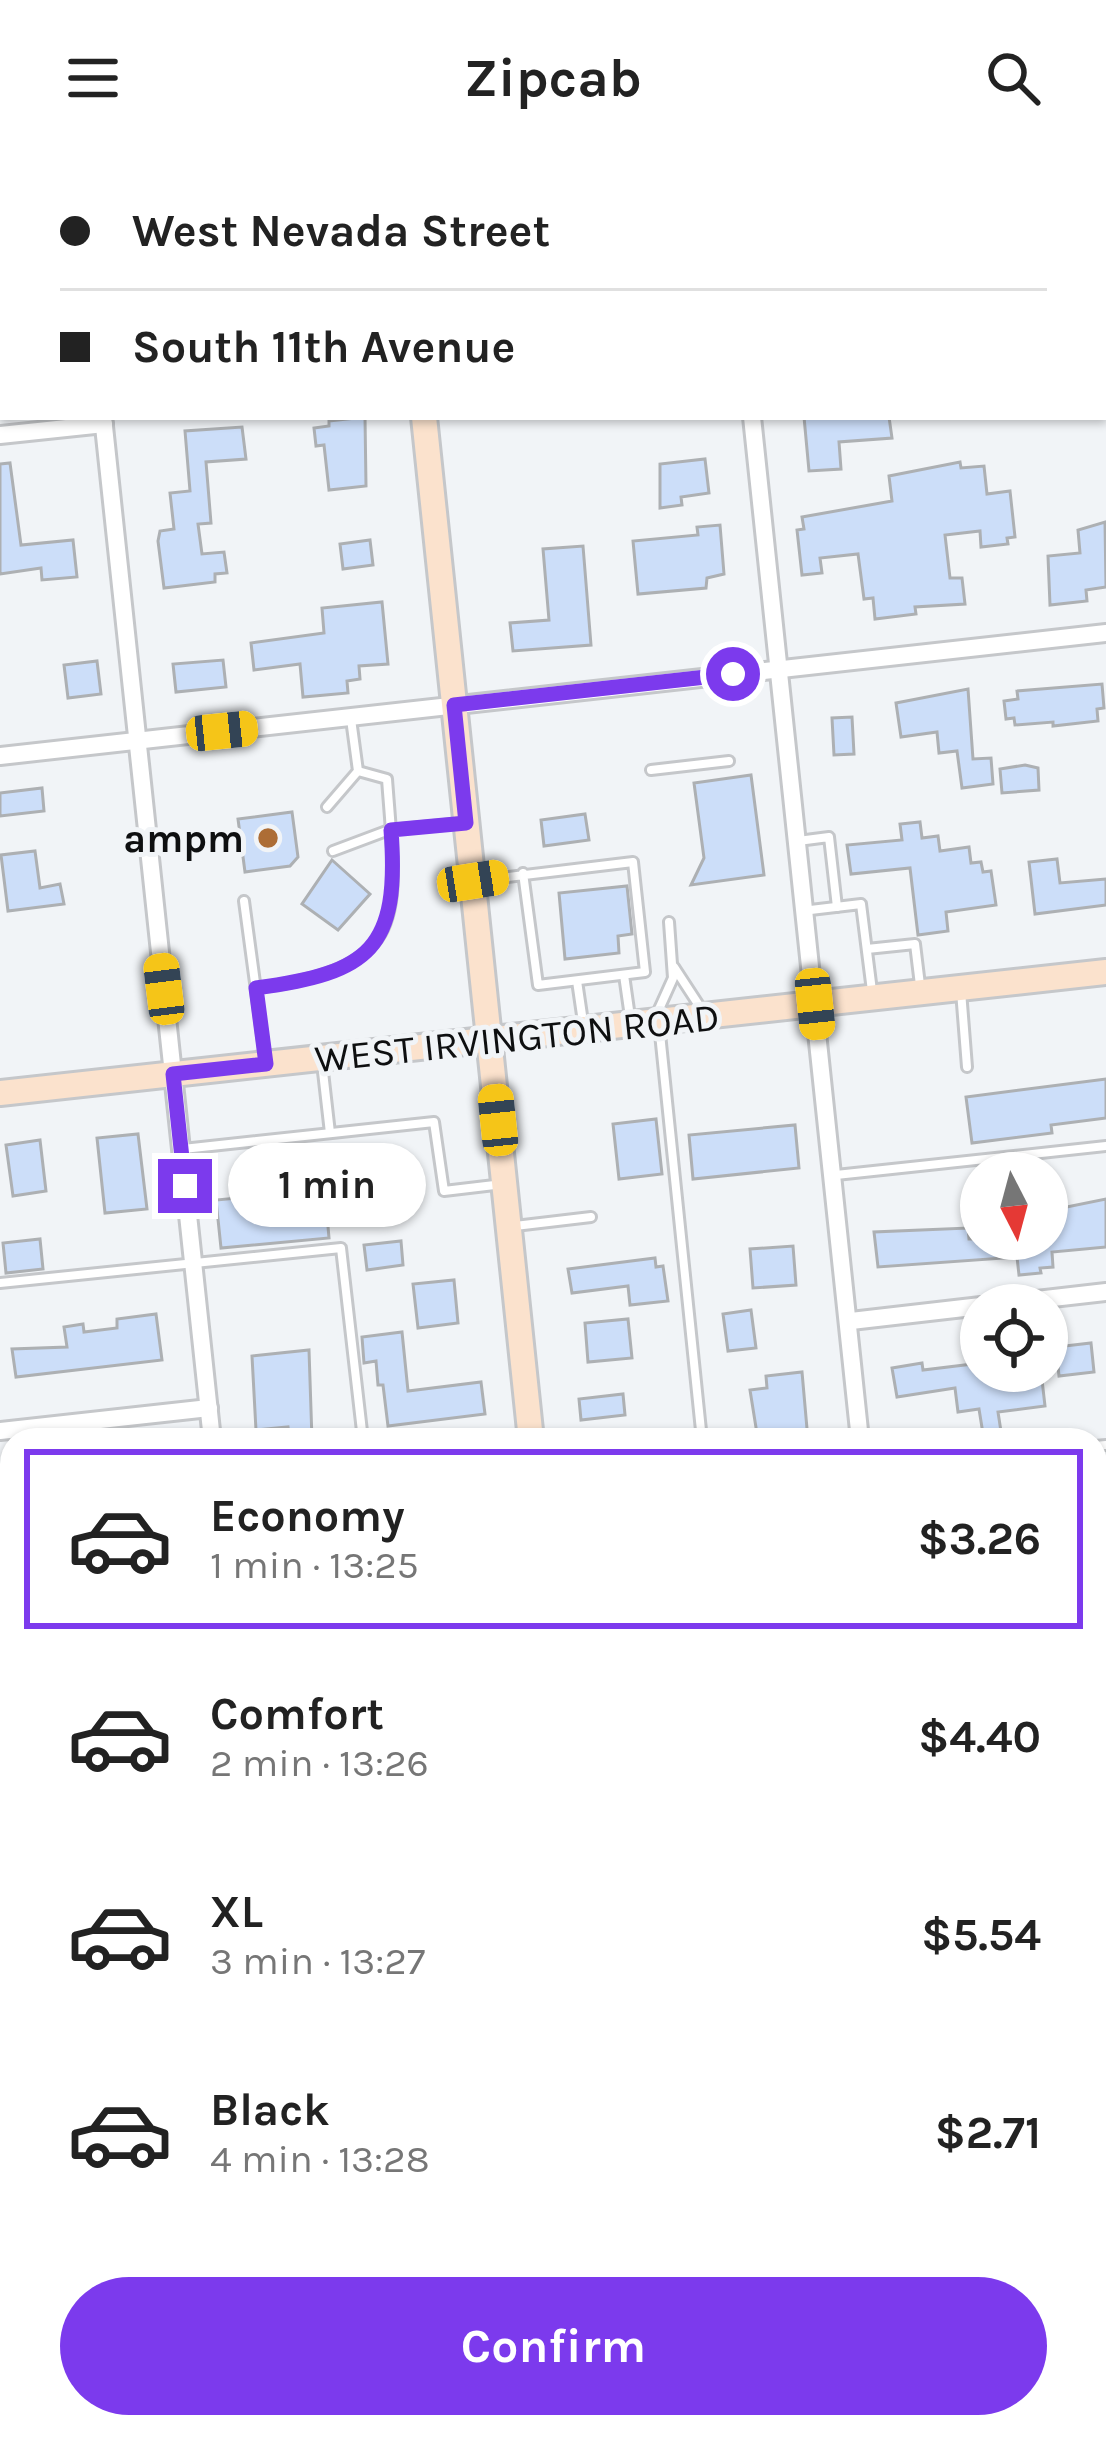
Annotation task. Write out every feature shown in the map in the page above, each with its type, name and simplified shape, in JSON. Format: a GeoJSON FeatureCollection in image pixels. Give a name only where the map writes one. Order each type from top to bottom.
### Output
{"type":"FeatureCollection","features":[{"type":"Feature","properties":{"kind":"main road"},"geometry":{"type":"LineString","coordinates":[[424,420],[530,1428]]}},
{"type":"Feature","properties":{"kind":"main road","name":"WEST IRVINGTON ROAD"},"geometry":{"type":"LineString","coordinates":[[0,1093],[1106,972]]}},
{"type":"Feature","properties":{"kind":"street"},"geometry":{"type":"LineString","coordinates":[[0,435],[104,420],[211,1428]]}},
{"type":"Feature","properties":{"kind":"street"},"geometry":{"type":"LineString","coordinates":[[752,420],[859,1428]]}},
{"type":"Feature","properties":{"kind":"street"},"geometry":{"type":"LineString","coordinates":[[0,756],[1106,633]]}},
{"type":"Feature","properties":{"kind":"street"},"geometry":{"type":"LineString","coordinates":[[1068,1296],[1106,1292]]}},
{"type":"Feature","properties":{"kind":"street"},"geometry":{"type":"LineString","coordinates":[[850,1321],[960,1308]]}},
{"type":"Feature","properties":{"kind":"street"},"geometry":{"type":"LineString","coordinates":[[27,1428],[209,1408]]}},
{"type":"Feature","properties":{"kind":"lane"},"geometry":{"type":"LineString","coordinates":[[327,807],[358,771],[351,717]]}},
{"type":"Feature","properties":{"kind":"lane"},"geometry":{"type":"LineString","coordinates":[[651,770],[729,761]]}},
{"type":"Feature","properties":{"kind":"lane"},"geometry":{"type":"LineString","coordinates":[[256,988],[327,977],[364,955],[387,926],[394,876],[388,779],[358,771]]}},
{"type":"Feature","properties":{"kind":"lane"},"geometry":{"type":"LineString","coordinates":[[332,851],[391,830],[466,823]]}},
{"type":"Feature","properties":{"kind":"lane"},"geometry":{"type":"LineString","coordinates":[[794,841],[829,837],[837,907]]}},
{"type":"Feature","properties":{"kind":"lane"},"geometry":{"type":"LineString","coordinates":[[473,881],[524,873],[633,862],[644,972],[538,985],[524,873]]}},
{"type":"Feature","properties":{"kind":"lane"},"geometry":{"type":"LineString","coordinates":[[244,901],[266,1064]]}},
{"type":"Feature","properties":{"kind":"lane"},"geometry":{"type":"LineString","coordinates":[[802,911],[861,904],[872,998]]}},
{"type":"Feature","properties":{"kind":"lane"},"geometry":{"type":"LineString","coordinates":[[669,922],[674,966],[707,1016]]}},
{"type":"Feature","properties":{"kind":"lane"},"geometry":{"type":"LineString","coordinates":[[867,949],[915,944],[921,992]]}},
{"type":"Feature","properties":{"kind":"lane"},"geometry":{"type":"LineString","coordinates":[[648,1022],[674,966]]}},
{"type":"Feature","properties":{"kind":"lane"},"geometry":{"type":"LineString","coordinates":[[624,975],[648,1022],[700,1428]]}},
{"type":"Feature","properties":{"kind":"lane"},"geometry":{"type":"LineString","coordinates":[[577,980],[584,1030]]}},
{"type":"Feature","properties":{"kind":"lane"},"geometry":{"type":"LineString","coordinates":[[960,988],[967,1067]]}},
{"type":"Feature","properties":{"kind":"lane"},"geometry":{"type":"LineString","coordinates":[[322,1058],[330,1133]]}},
{"type":"Feature","properties":{"kind":"lane"},"geometry":{"type":"LineString","coordinates":[[181,1149],[434,1122],[445,1191],[505,1184]]}},
{"type":"Feature","properties":{"kind":"lane"},"geometry":{"type":"LineString","coordinates":[[834,1175],[1106,1146]]}},
{"type":"Feature","properties":{"kind":"lane"},"geometry":{"type":"LineString","coordinates":[[509,1226],[591,1217]]}},
{"type":"Feature","properties":{"kind":"lane"},"geometry":{"type":"LineString","coordinates":[[0,1283],[341,1248],[362,1428]]}},
{"type":"Feature","properties":{"kind":"building"},"geometry":{"type":"Polygon","coordinates":[[[365,420],[366,486],[329,490],[324,445],[316,446],[314,428],[329,426],[329,421],[365,420]]]}},
{"type":"Feature","properties":{"kind":"building"},"geometry":{"type":"Polygon","coordinates":[[[804,420],[889,420],[892,438],[839,442],[841,469],[809,471],[804,420]]]}},
{"type":"Feature","properties":{"kind":"building"},"geometry":{"type":"Polygon","coordinates":[[[242,427],[246,459],[206,462],[211,523],[198,524],[202,554],[224,552],[227,573],[215,574],[215,582],[164,588],[158,541],[160,531],[174,529],[170,493],[190,491],[185,431],[242,427]]]}},
{"type":"Feature","properties":{"kind":"building"},"geometry":{"type":"Polygon","coordinates":[[[705,459],[709,493],[681,497],[682,505],[660,508],[660,464],[705,459]]]}},
{"type":"Feature","properties":{"kind":"building"},"geometry":{"type":"Polygon","coordinates":[[[960,462],[961,468],[984,466],[987,494],[1010,491],[1015,537],[1007,538],[1008,544],[981,547],[980,531],[945,535],[950,578],[962,578],[965,604],[915,607],[916,614],[875,619],[873,598],[864,599],[858,554],[820,558],[822,573],[802,575],[797,530],[804,529],[802,517],[892,501],[889,476],[960,462]]]}},
{"type":"Feature","properties":{"kind":"building"},"geometry":{"type":"Polygon","coordinates":[[[10,463],[21,545],[73,540],[77,577],[42,580],[41,568],[0,574],[0,464],[10,463]]]}},
{"type":"Feature","properties":{"kind":"building"},"geometry":{"type":"Polygon","coordinates":[[[1105,522],[1106,587],[1086,590],[1087,601],[1050,605],[1048,556],[1080,553],[1078,530],[1105,522]]]}},
{"type":"Feature","properties":{"kind":"building"},"geometry":{"type":"Polygon","coordinates":[[[720,525],[724,574],[707,578],[706,588],[638,594],[633,541],[698,535],[697,527],[720,525]]]}},
{"type":"Feature","properties":{"kind":"building"},"geometry":{"type":"Polygon","coordinates":[[[370,540],[373,565],[343,569],[340,544],[370,540]]]}},
{"type":"Feature","properties":{"kind":"building"},"geometry":{"type":"Polygon","coordinates":[[[583,546],[591,645],[513,651],[510,623],[549,620],[543,549],[583,546]]]}},
{"type":"Feature","properties":{"kind":"building"},"geometry":{"type":"Polygon","coordinates":[[[382,602],[388,664],[359,666],[360,679],[347,681],[348,693],[303,697],[300,664],[254,670],[251,643],[324,633],[322,608],[382,602]]]}},
{"type":"Feature","properties":{"kind":"building"},"geometry":{"type":"Polygon","coordinates":[[[223,660],[226,687],[176,692],[173,664],[223,660]]]}},
{"type":"Feature","properties":{"kind":"building"},"geometry":{"type":"Polygon","coordinates":[[[97,661],[101,694],[68,698],[64,665],[97,661]]]}},
{"type":"Feature","properties":{"kind":"building"},"geometry":{"type":"Polygon","coordinates":[[[1102,684],[1104,708],[1097,709],[1098,721],[1053,726],[1053,722],[1015,725],[1014,718],[1006,719],[1004,701],[1018,699],[1017,691],[1102,684]]]}},
{"type":"Feature","properties":{"kind":"building"},"geometry":{"type":"Polygon","coordinates":[[[968,689],[973,759],[991,758],[993,784],[962,788],[957,751],[939,753],[937,732],[901,737],[896,703],[968,689]]]}},
{"type":"Feature","properties":{"kind":"building"},"geometry":{"type":"Polygon","coordinates":[[[852,717],[854,754],[834,755],[832,718],[852,717]]]}},
{"type":"Feature","properties":{"kind":"building"},"geometry":{"type":"Polygon","coordinates":[[[1038,768],[1039,790],[1002,793],[1000,769],[1038,768]]]}},
{"type":"Feature","properties":{"kind":"building"},"geometry":{"type":"Polygon","coordinates":[[[751,775],[764,875],[691,885],[704,858],[694,783],[751,775]]]}},
{"type":"Feature","properties":{"kind":"building"},"geometry":{"type":"Polygon","coordinates":[[[42,788],[44,811],[0,816],[0,793],[42,788]]]}},
{"type":"Feature","properties":{"kind":"building","name":"ampm"},"geometry":{"type":"Polygon","coordinates":[[[292,812],[298,857],[290,866],[245,872],[238,819],[292,812]]]}},
{"type":"Feature","properties":{"kind":"building"},"geometry":{"type":"Polygon","coordinates":[[[585,814],[589,840],[544,846],[541,820],[585,814]]]}},
{"type":"Feature","properties":{"kind":"building"},"geometry":{"type":"Polygon","coordinates":[[[920,822],[922,838],[938,836],[940,851],[969,847],[971,863],[981,862],[983,872],[991,871],[996,905],[946,912],[948,931],[918,935],[910,868],[851,874],[847,845],[902,840],[900,824],[920,822]]]}},
{"type":"Feature","properties":{"kind":"building"},"geometry":{"type":"Polygon","coordinates":[[[35,851],[40,888],[60,884],[64,904],[8,911],[1,855],[35,851]]]}},
{"type":"Feature","properties":{"kind":"building"},"geometry":{"type":"Polygon","coordinates":[[[1057,859],[1060,883],[1106,879],[1106,905],[1035,914],[1029,862],[1057,859]]]}},
{"type":"Feature","properties":{"kind":"building","name":"ampm"},"geometry":{"type":"Polygon","coordinates":[[[332,860],[370,894],[338,930],[302,904],[332,860]]]}},
{"type":"Feature","properties":{"kind":"building"},"geometry":{"type":"Polygon","coordinates":[[[627,886],[632,934],[618,936],[619,953],[565,959],[559,893],[627,886]]]}},
{"type":"Feature","properties":{"kind":"building"},"geometry":{"type":"Polygon","coordinates":[[[1106,1079],[1106,1118],[1051,1125],[1052,1133],[972,1143],[966,1097],[1106,1079]]]}},
{"type":"Feature","properties":{"kind":"building"},"geometry":{"type":"Polygon","coordinates":[[[656,1119],[662,1174],[619,1179],[613,1124],[656,1119]]]}},
{"type":"Feature","properties":{"kind":"building"},"geometry":{"type":"Polygon","coordinates":[[[795,1125],[799,1168],[693,1179],[689,1135],[795,1125]]]}},
{"type":"Feature","properties":{"kind":"building"},"geometry":{"type":"Polygon","coordinates":[[[138,1134],[147,1209],[105,1213],[97,1138],[138,1134]]]}},
{"type":"Feature","properties":{"kind":"building"},"geometry":{"type":"Polygon","coordinates":[[[40,1140],[46,1191],[13,1196],[6,1145],[40,1140]]]}},
{"type":"Feature","properties":{"kind":"building"},"geometry":{"type":"Polygon","coordinates":[[[374,1185],[377,1210],[327,1215],[329,1238],[221,1248],[216,1200],[374,1185]]]}},
{"type":"Feature","properties":{"kind":"building"},"geometry":{"type":"Polygon","coordinates":[[[1106,1199],[1106,1247],[1068,1251],[1068,1207],[1106,1199]]]}},
{"type":"Feature","properties":{"kind":"building"},"geometry":{"type":"Polygon","coordinates":[[[960,1228],[960,1260],[975,1260],[878,1267],[874,1232],[960,1228]]]}},
{"type":"Feature","properties":{"kind":"building"},"geometry":{"type":"Polygon","coordinates":[[[40,1239],[43,1269],[6,1273],[3,1243],[40,1239]]]}},
{"type":"Feature","properties":{"kind":"building"},"geometry":{"type":"Polygon","coordinates":[[[401,1241],[403,1265],[367,1270],[364,1245],[401,1241]]]}},
{"type":"Feature","properties":{"kind":"building"},"geometry":{"type":"Polygon","coordinates":[[[793,1246],[796,1285],[753,1288],[750,1249],[793,1246]]]}},
{"type":"Feature","properties":{"kind":"building"},"geometry":{"type":"Polygon","coordinates":[[[655,1258],[656,1267],[663,1266],[668,1301],[630,1305],[628,1286],[572,1293],[568,1269],[655,1258]]]}},
{"type":"Feature","properties":{"kind":"building"},"geometry":{"type":"Polygon","coordinates":[[[1017,1260],[1053,1260],[1053,1267],[1040,1268],[1041,1273],[1019,1275],[1017,1260]]]}},
{"type":"Feature","properties":{"kind":"building"},"geometry":{"type":"Polygon","coordinates":[[[454,1280],[458,1323],[418,1328],[413,1284],[454,1280]]]}},
{"type":"Feature","properties":{"kind":"building"},"geometry":{"type":"Polygon","coordinates":[[[751,1310],[756,1348],[728,1351],[723,1314],[751,1310]]]}},
{"type":"Feature","properties":{"kind":"building"},"geometry":{"type":"Polygon","coordinates":[[[156,1314],[162,1360],[16,1377],[12,1349],[67,1347],[64,1327],[83,1324],[84,1332],[117,1328],[117,1319],[156,1314]]]}},
{"type":"Feature","properties":{"kind":"building"},"geometry":{"type":"Polygon","coordinates":[[[628,1319],[632,1358],[588,1362],[585,1323],[628,1319]]]}},
{"type":"Feature","properties":{"kind":"building"},"geometry":{"type":"Polygon","coordinates":[[[402,1332],[408,1391],[481,1382],[485,1414],[388,1426],[376,1361],[364,1363],[362,1337],[402,1332]]]}},
{"type":"Feature","properties":{"kind":"building"},"geometry":{"type":"Polygon","coordinates":[[[1091,1343],[1094,1372],[1068,1375],[1068,1346],[1091,1343]]]}},
{"type":"Feature","properties":{"kind":"building"},"geometry":{"type":"Polygon","coordinates":[[[309,1350],[312,1428],[256,1428],[252,1356],[309,1350]]]}},
{"type":"Feature","properties":{"kind":"building"},"geometry":{"type":"Polygon","coordinates":[[[922,1363],[923,1370],[960,1366],[960,1392],[1043,1392],[1045,1406],[998,1412],[1000,1428],[982,1428],[979,1409],[958,1412],[955,1388],[897,1397],[892,1368],[922,1363]]]}},
{"type":"Feature","properties":{"kind":"building"},"geometry":{"type":"Polygon","coordinates":[[[802,1372],[807,1428],[756,1428],[750,1390],[767,1388],[766,1376],[802,1372]]]}},
{"type":"Feature","properties":{"kind":"building"},"geometry":{"type":"Polygon","coordinates":[[[623,1394],[625,1415],[581,1420],[579,1399],[623,1394]]]}},
{"type":"Feature","properties":{"kind":"place","name":"ampm"},"geometry":{"type":"Point","coordinates":[268,838]}},
{"type":"Feature","properties":{"kind":"route"},"geometry":{"type":"LineString","coordinates":[[185,1186],[173,1074],[266,1064],[256,988],[327,977],[364,955],[387,926],[394,876],[391,830],[466,823],[454,705],[733,674]]}}]}
